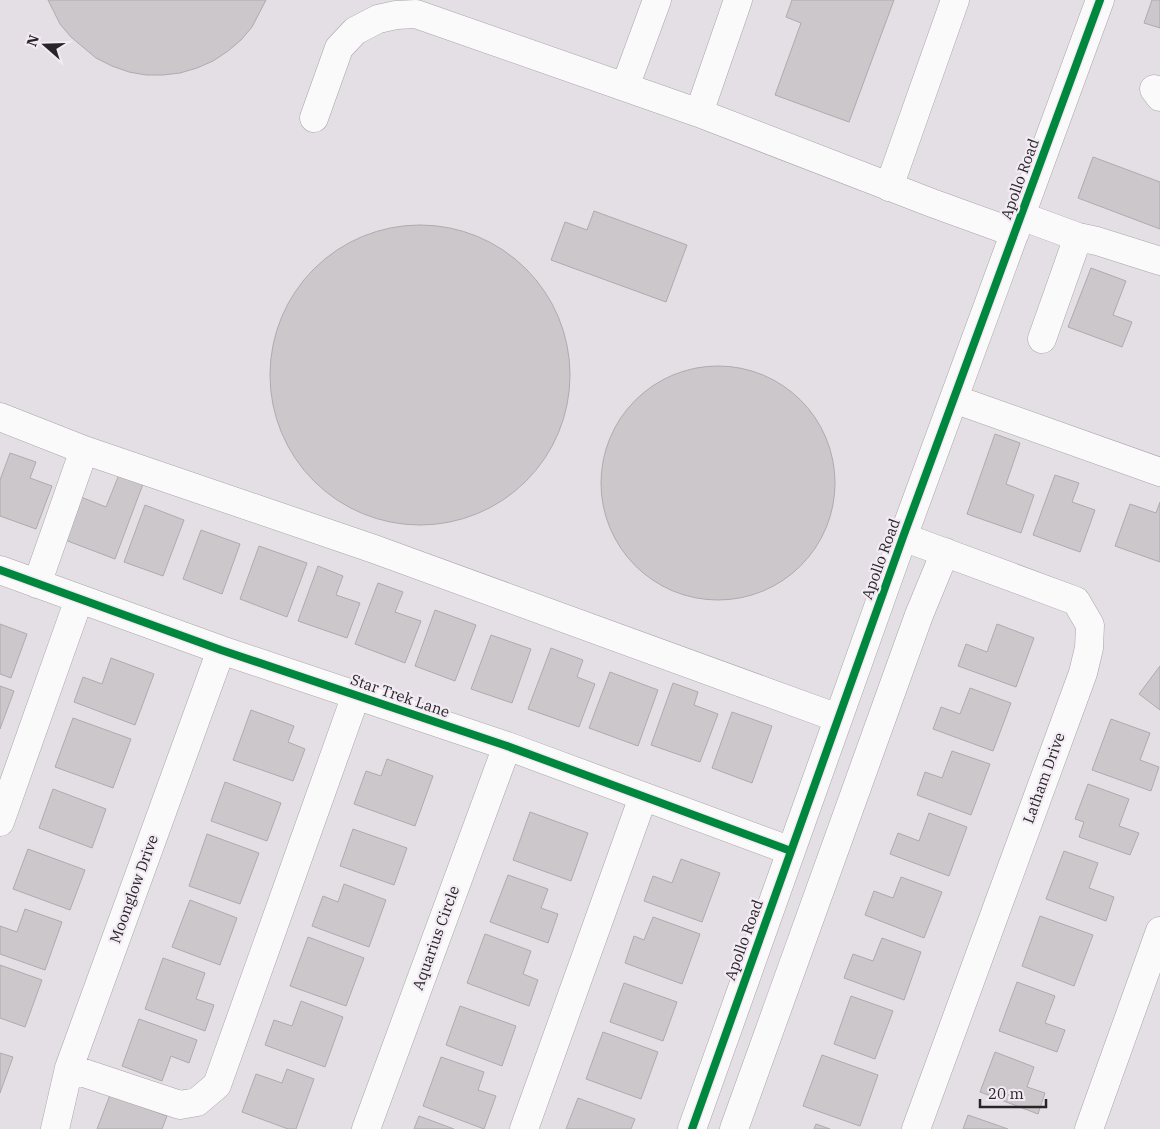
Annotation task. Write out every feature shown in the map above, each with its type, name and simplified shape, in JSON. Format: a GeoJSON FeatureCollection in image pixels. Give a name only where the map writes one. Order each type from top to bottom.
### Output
{"type":"FeatureCollection","features":[{"type":"Feature","properties":{"kind":"street"},"geometry":{"type":"LineString","coordinates":[[625,87],[657,0]]}},
{"type":"Feature","properties":{"kind":"street"},"geometry":{"type":"LineString","coordinates":[[699,113],[738,0]]}},
{"type":"Feature","properties":{"kind":"street"},"geometry":{"type":"LineString","coordinates":[[889,187],[955,0]]}},
{"type":"Feature","properties":{"kind":"street","name":"Apollo Road"},"geometry":{"type":"LineString","coordinates":[[692,1129],[903,537],[1100,0]]}},
{"type":"Feature","properties":{"kind":"street"},"geometry":{"type":"LineString","coordinates":[[314,118],[339,48],[355,31],[366,24],[396,14],[416,14],[699,113],[889,187],[1018,225],[1097,241],[1160,261]]}},
{"type":"Feature","properties":{"kind":"street"},"geometry":{"type":"LineString","coordinates":[[1042,339],[1078,237]]}},
{"type":"Feature","properties":{"kind":"street"},"geometry":{"type":"LineString","coordinates":[[954,399],[1160,472]]}},
{"type":"Feature","properties":{"kind":"street"},"geometry":{"type":"LineString","coordinates":[[0,417],[84,450],[374,548],[838,718]]}},
{"type":"Feature","properties":{"kind":"street"},"geometry":{"type":"LineString","coordinates":[[37,584],[84,450]]}},
{"type":"Feature","properties":{"kind":"street","name":"Latham Drive"},"geometry":{"type":"LineString","coordinates":[[903,537],[1076,601],[1090,625],[1089,648],[1083,673],[916,1129]]}},
{"type":"Feature","properties":{"kind":"street"},"geometry":{"type":"LineString","coordinates":[[734,1129],[915,624],[945,552]]}},
{"type":"Feature","properties":{"kind":"street","name":"Star Trek Lane"},"geometry":{"type":"LineString","coordinates":[[0,570],[221,650],[507,746],[791,851]]}},
{"type":"Feature","properties":{"kind":"street"},"geometry":{"type":"LineString","coordinates":[[0,822],[80,599]]}},
{"type":"Feature","properties":{"kind":"street","name":"Moonglow Drive"},"geometry":{"type":"LineString","coordinates":[[55,1129],[69,1068],[221,650]]}},
{"type":"Feature","properties":{"kind":"street"},"geometry":{"type":"LineString","coordinates":[[69,1068],[180,1105],[197,1102],[217,1085],[356,696]]}},
{"type":"Feature","properties":{"kind":"street","name":"Aquarius Circle"},"geometry":{"type":"LineString","coordinates":[[366,1129],[507,746]]}},
{"type":"Feature","properties":{"kind":"street"},"geometry":{"type":"LineString","coordinates":[[524,1129],[643,797]]}},
{"type":"Feature","properties":{"kind":"street"},"geometry":{"type":"LineString","coordinates":[[1089,1129],[1160,931]]}},
{"type":"Feature","properties":{"kind":"building"},"geometry":{"type":"Polygon","coordinates":[[[48,0],[266,0],[252,27],[241,40],[213,61],[180,73],[146,75],[129,72],[96,58],[71,37],[60,24],[48,0]]]}},
{"type":"Feature","properties":{"kind":"building"},"geometry":{"type":"Polygon","coordinates":[[[792,0],[894,0],[849,122],[775,95],[801,23],[786,17],[792,0]]]}},
{"type":"Feature","properties":{"kind":"building"},"geometry":{"type":"Polygon","coordinates":[[[1152,0],[1160,0],[1160,28],[1144,23],[1152,0]]]}},
{"type":"Feature","properties":{"kind":"building"},"geometry":{"type":"Polygon","coordinates":[[[1093,157],[1160,182],[1160,229],[1078,198],[1093,157]]]}},
{"type":"Feature","properties":{"kind":"building"},"geometry":{"type":"Polygon","coordinates":[[[594,211],[687,245],[666,302],[551,260],[565,222],[587,230],[594,211]]]}},
{"type":"Feature","properties":{"kind":"building"},"geometry":{"type":"Polygon","coordinates":[[[435,225],[464,231],[491,242],[515,259],[536,280],[545,291],[559,317],[568,346],[570,375],[568,404],[553,446],[536,470],[515,491],[491,508],[464,519],[435,525],[405,525],[376,519],[349,508],[325,491],[295,459],[281,433],[272,404],[270,360],[276,331],[287,304],[304,280],[336,250],[362,236],[391,227],[435,225]]]}},
{"type":"Feature","properties":{"kind":"building"},"geometry":{"type":"Polygon","coordinates":[[[1091,268],[1126,281],[1113,315],[1132,322],[1122,347],[1068,327],[1091,268]]]}},
{"type":"Feature","properties":{"kind":"building"},"geometry":{"type":"Polygon","coordinates":[[[718,366],[752,371],[763,375],[783,386],[808,409],[826,438],[830,449],[835,483],[830,517],[826,528],[815,548],[792,573],[763,591],[752,595],[718,600],[684,595],[673,591],[653,580],[628,557],[610,528],[606,517],[601,483],[606,449],[610,438],[621,418],[644,393],[673,375],[684,371],[718,366]]]}},
{"type":"Feature","properties":{"kind":"building"},"geometry":{"type":"Polygon","coordinates":[[[995,434],[1020,443],[1006,484],[1034,495],[1021,533],[967,514],[995,434]]]}},
{"type":"Feature","properties":{"kind":"building"},"geometry":{"type":"Polygon","coordinates":[[[10,453],[36,462],[30,478],[52,486],[36,529],[0,516],[0,480],[10,453]]]}},
{"type":"Feature","properties":{"kind":"building"},"geometry":{"type":"Polygon","coordinates":[[[122,467],[146,476],[115,559],[65,540],[81,497],[106,507],[122,467]]]}},
{"type":"Feature","properties":{"kind":"building"},"geometry":{"type":"Polygon","coordinates":[[[1055,475],[1079,483],[1072,502],[1095,510],[1080,552],[1033,535],[1055,475]]]}},
{"type":"Feature","properties":{"kind":"building"},"geometry":{"type":"Polygon","coordinates":[[[1160,502],[1160,562],[1115,546],[1130,504],[1156,513],[1160,502]]]}},
{"type":"Feature","properties":{"kind":"building"},"geometry":{"type":"Polygon","coordinates":[[[145,505],[184,520],[163,576],[124,562],[145,505]]]}},
{"type":"Feature","properties":{"kind":"building"},"geometry":{"type":"Polygon","coordinates":[[[201,530],[240,544],[222,594],[183,579],[201,530]]]}},
{"type":"Feature","properties":{"kind":"building"},"geometry":{"type":"Polygon","coordinates":[[[259,546],[307,563],[287,617],[240,599],[259,546]]]}},
{"type":"Feature","properties":{"kind":"building"},"geometry":{"type":"Polygon","coordinates":[[[318,566],[343,576],[336,595],[360,603],[347,638],[298,621],[318,566]]]}},
{"type":"Feature","properties":{"kind":"building"},"geometry":{"type":"Polygon","coordinates":[[[378,583],[403,592],[395,612],[421,621],[405,663],[355,644],[378,583]]]}},
{"type":"Feature","properties":{"kind":"building"},"geometry":{"type":"Polygon","coordinates":[[[435,610],[476,625],[455,681],[415,666],[435,610]]]}},
{"type":"Feature","properties":{"kind":"building"},"geometry":{"type":"Polygon","coordinates":[[[0,624],[27,634],[11,678],[0,674],[0,624]]]}},
{"type":"Feature","properties":{"kind":"building"},"geometry":{"type":"Polygon","coordinates":[[[997,624],[1034,638],[1016,687],[958,666],[966,644],[987,652],[997,624]]]}},
{"type":"Feature","properties":{"kind":"building"},"geometry":{"type":"Polygon","coordinates":[[[491,635],[531,649],[512,703],[471,689],[491,635]]]}},
{"type":"Feature","properties":{"kind":"building"},"geometry":{"type":"Polygon","coordinates":[[[551,648],[583,660],[577,677],[595,684],[579,727],[528,709],[551,648]]]}},
{"type":"Feature","properties":{"kind":"building"},"geometry":{"type":"Polygon","coordinates":[[[111,658],[154,674],[135,725],[74,702],[83,677],[102,684],[111,658]]]}},
{"type":"Feature","properties":{"kind":"building"},"geometry":{"type":"Polygon","coordinates":[[[1160,666],[1160,710],[1139,694],[1160,666]]]}},
{"type":"Feature","properties":{"kind":"building"},"geometry":{"type":"Polygon","coordinates":[[[610,672],[658,690],[638,746],[589,728],[610,672]]]}},
{"type":"Feature","properties":{"kind":"building"},"geometry":{"type":"Polygon","coordinates":[[[673,683],[698,692],[694,705],[718,714],[700,762],[651,745],[673,683]]]}},
{"type":"Feature","properties":{"kind":"building"},"geometry":{"type":"Polygon","coordinates":[[[0,686],[14,691],[0,729],[0,686]]]}},
{"type":"Feature","properties":{"kind":"building"},"geometry":{"type":"Polygon","coordinates":[[[970,688],[1011,703],[993,751],[933,729],[941,707],[960,714],[970,688]]]}},
{"type":"Feature","properties":{"kind":"building"},"geometry":{"type":"Polygon","coordinates":[[[251,710],[294,726],[288,742],[305,749],[293,781],[233,760],[251,710]]]}},
{"type":"Feature","properties":{"kind":"building"},"geometry":{"type":"Polygon","coordinates":[[[732,712],[772,726],[752,783],[712,768],[732,712]]]}},
{"type":"Feature","properties":{"kind":"building"},"geometry":{"type":"Polygon","coordinates":[[[73,718],[131,739],[113,788],[55,767],[73,718]]]}},
{"type":"Feature","properties":{"kind":"building"},"geometry":{"type":"Polygon","coordinates":[[[1111,719],[1150,733],[1140,760],[1159,767],[1151,791],[1092,770],[1111,719]]]}},
{"type":"Feature","properties":{"kind":"building"},"geometry":{"type":"Polygon","coordinates":[[[952,751],[990,764],[971,815],[917,795],[925,772],[942,778],[952,751]]]}},
{"type":"Feature","properties":{"kind":"building"},"geometry":{"type":"Polygon","coordinates":[[[387,759],[433,776],[415,826],[354,804],[366,771],[381,776],[387,759]]]}},
{"type":"Feature","properties":{"kind":"building"},"geometry":{"type":"Polygon","coordinates":[[[225,782],[281,803],[267,841],[211,821],[225,782]]]}},
{"type":"Feature","properties":{"kind":"building"},"geometry":{"type":"Polygon","coordinates":[[[1088,784],[1129,799],[1119,826],[1139,833],[1130,855],[1079,837],[1084,822],[1075,819],[1088,784]]]}},
{"type":"Feature","properties":{"kind":"building"},"geometry":{"type":"Polygon","coordinates":[[[53,789],[106,809],[92,848],[39,828],[53,789]]]}},
{"type":"Feature","properties":{"kind":"building"},"geometry":{"type":"Polygon","coordinates":[[[530,812],[588,833],[571,881],[513,860],[530,812]]]}},
{"type":"Feature","properties":{"kind":"building"},"geometry":{"type":"Polygon","coordinates":[[[929,813],[967,827],[949,876],[890,854],[898,833],[919,841],[929,813]]]}},
{"type":"Feature","properties":{"kind":"building"},"geometry":{"type":"Polygon","coordinates":[[[353,829],[407,848],[394,885],[340,866],[353,829]]]}},
{"type":"Feature","properties":{"kind":"building"},"geometry":{"type":"Polygon","coordinates":[[[207,834],[259,853],[240,904],[189,886],[207,834]]]}},
{"type":"Feature","properties":{"kind":"building"},"geometry":{"type":"Polygon","coordinates":[[[28,849],[85,870],[70,910],[13,889],[28,849]]]}},
{"type":"Feature","properties":{"kind":"building"},"geometry":{"type":"Polygon","coordinates":[[[1064,851],[1098,863],[1089,888],[1114,897],[1106,921],[1046,899],[1064,851]]]}},
{"type":"Feature","properties":{"kind":"building"},"geometry":{"type":"Polygon","coordinates":[[[681,859],[720,873],[702,922],[644,901],[653,876],[672,883],[681,859]]]}},
{"type":"Feature","properties":{"kind":"building"},"geometry":{"type":"Polygon","coordinates":[[[508,875],[548,889],[541,908],[558,914],[548,943],[490,922],[508,875]]]}},
{"type":"Feature","properties":{"kind":"building"},"geometry":{"type":"Polygon","coordinates":[[[901,877],[942,892],[924,938],[865,915],[874,891],[893,898],[901,877]]]}},
{"type":"Feature","properties":{"kind":"building"},"geometry":{"type":"Polygon","coordinates":[[[344,884],[386,900],[369,947],[312,926],[323,896],[338,902],[344,884]]]}},
{"type":"Feature","properties":{"kind":"building"},"geometry":{"type":"Polygon","coordinates":[[[190,900],[237,918],[220,965],[172,947],[190,900]]]}},
{"type":"Feature","properties":{"kind":"building"},"geometry":{"type":"Polygon","coordinates":[[[25,909],[62,922],[45,970],[0,954],[0,926],[17,932],[25,909]]]}},
{"type":"Feature","properties":{"kind":"building"},"geometry":{"type":"Polygon","coordinates":[[[1040,916],[1093,935],[1074,986],[1022,966],[1040,916]]]}},
{"type":"Feature","properties":{"kind":"building"},"geometry":{"type":"Polygon","coordinates":[[[653,917],[700,934],[682,984],[625,963],[634,936],[644,940],[653,917]]]}},
{"type":"Feature","properties":{"kind":"building"},"geometry":{"type":"Polygon","coordinates":[[[485,934],[531,951],[523,974],[538,980],[529,1006],[467,983],[485,934]]]}},
{"type":"Feature","properties":{"kind":"building"},"geometry":{"type":"Polygon","coordinates":[[[308,937],[364,958],[346,1006],[290,986],[308,937]]]}},
{"type":"Feature","properties":{"kind":"building"},"geometry":{"type":"Polygon","coordinates":[[[882,938],[921,952],[904,1000],[844,978],[853,954],[873,961],[882,938]]]}},
{"type":"Feature","properties":{"kind":"building"},"geometry":{"type":"Polygon","coordinates":[[[163,958],[205,973],[196,999],[214,1005],[205,1031],[145,1009],[163,958]]]}},
{"type":"Feature","properties":{"kind":"building"},"geometry":{"type":"Polygon","coordinates":[[[0,965],[42,980],[25,1027],[0,1018],[0,965]]]}},
{"type":"Feature","properties":{"kind":"building"},"geometry":{"type":"Polygon","coordinates":[[[1017,982],[1055,996],[1045,1023],[1065,1030],[1057,1052],[999,1031],[1017,982]]]}},
{"type":"Feature","properties":{"kind":"building"},"geometry":{"type":"Polygon","coordinates":[[[624,983],[677,1002],[663,1041],[610,1022],[624,983]]]}},
{"type":"Feature","properties":{"kind":"building"},"geometry":{"type":"Polygon","coordinates":[[[851,996],[893,1011],[875,1059],[834,1044],[851,996]]]}},
{"type":"Feature","properties":{"kind":"building"},"geometry":{"type":"Polygon","coordinates":[[[301,1001],[343,1017],[325,1067],[265,1045],[274,1020],[292,1026],[301,1001]]]}},
{"type":"Feature","properties":{"kind":"building"},"geometry":{"type":"Polygon","coordinates":[[[460,1006],[516,1026],[502,1066],[446,1045],[460,1006]]]}},
{"type":"Feature","properties":{"kind":"building"},"geometry":{"type":"Polygon","coordinates":[[[139,1019],[197,1040],[189,1063],[171,1056],[162,1081],[122,1066],[139,1019]]]}},
{"type":"Feature","properties":{"kind":"building"},"geometry":{"type":"Polygon","coordinates":[[[603,1032],[658,1052],[641,1099],[586,1079],[603,1032]]]}},
{"type":"Feature","properties":{"kind":"building"},"geometry":{"type":"Polygon","coordinates":[[[995,1052],[1034,1067],[1027,1087],[1045,1093],[1038,1114],[980,1092],[995,1052]]]}},
{"type":"Feature","properties":{"kind":"building"},"geometry":{"type":"Polygon","coordinates":[[[0,1053],[13,1057],[0,1093],[0,1053]]]}},
{"type":"Feature","properties":{"kind":"building"},"geometry":{"type":"Polygon","coordinates":[[[822,1055],[878,1075],[860,1126],[803,1106],[822,1055]]]}},
{"type":"Feature","properties":{"kind":"building"},"geometry":{"type":"Polygon","coordinates":[[[441,1057],[484,1072],[478,1090],[496,1096],[484,1129],[423,1106],[441,1057]]]}},
{"type":"Feature","properties":{"kind":"building"},"geometry":{"type":"Polygon","coordinates":[[[287,1069],[314,1079],[296,1129],[288,1129],[242,1112],[256,1074],[282,1083],[287,1069]]]}},
{"type":"Feature","properties":{"kind":"building"},"geometry":{"type":"Polygon","coordinates":[[[110,1095],[167,1116],[162,1129],[97,1129],[110,1095]]]}},
{"type":"Feature","properties":{"kind":"building"},"geometry":{"type":"Polygon","coordinates":[[[578,1098],[635,1119],[631,1129],[566,1129],[578,1098]]]}},
{"type":"Feature","properties":{"kind":"building"},"geometry":{"type":"Polygon","coordinates":[[[968,1115],[1008,1129],[963,1129],[968,1115]]]}},
{"type":"Feature","properties":{"kind":"building"},"geometry":{"type":"Polygon","coordinates":[[[419,1116],[454,1129],[414,1129],[419,1116]]]}},
{"type":"Feature","properties":{"kind":"building"},"geometry":{"type":"Polygon","coordinates":[[[816,1124],[830,1129],[814,1129],[816,1124]]]}},
{"type":"Feature","properties":{"kind":"cycle path"},"geometry":{"type":"LineString","coordinates":[[692,1129],[903,537],[1100,0]]}},
{"type":"Feature","properties":{"kind":"cycle path"},"geometry":{"type":"LineString","coordinates":[[0,570],[221,650],[507,746],[791,851]]}}]}
